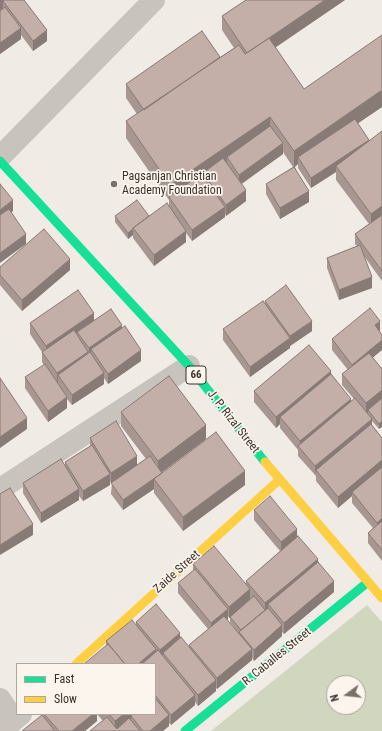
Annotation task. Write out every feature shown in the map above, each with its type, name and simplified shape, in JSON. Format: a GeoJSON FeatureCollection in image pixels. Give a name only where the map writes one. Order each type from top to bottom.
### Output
{"type":"FeatureCollection","features":[{"type":"Feature","properties":{"kind":"main road","name":"J. P. Rizal Street"},"geometry":{"type":"LineString","coordinates":[[0,161],[189,366],[279,480],[382,598]]}},
{"type":"Feature","properties":{"kind":"main road","name":"Zaide Street"},"geometry":{"type":"LineString","coordinates":[[77,663],[279,480]]}},
{"type":"Feature","properties":{"kind":"main road","name":"R. Caballes Street"},"geometry":{"type":"LineString","coordinates":[[185,731],[368,582]]}},
{"type":"Feature","properties":{"kind":"street"},"geometry":{"type":"LineString","coordinates":[[0,157],[154,0]]}},
{"type":"Feature","properties":{"kind":"street"},"geometry":{"type":"LineString","coordinates":[[0,489],[189,366]]}},
{"type":"Feature","properties":{"kind":"street"},"geometry":{"type":"LineString","coordinates":[[0,699],[12,722]]}},
{"type":"Feature","properties":{"kind":"green space"},"geometry":{"type":"Polygon","coordinates":[[[367,605],[382,622],[382,731],[211,731],[367,605]]]}},
{"type":"Feature","properties":{"kind":"building"},"geometry":{"type":"Polygon","coordinates":[[[24,0],[47,30],[33,41],[3,1],[24,0]]]}},
{"type":"Feature","properties":{"kind":"building"},"geometry":{"type":"Polygon","coordinates":[[[246,0],[325,0],[247,53],[222,16],[246,0]]]}},
{"type":"Feature","properties":{"kind":"building"},"geometry":{"type":"Polygon","coordinates":[[[5,7],[21,28],[0,43],[0,11],[5,7]]]}},
{"type":"Feature","properties":{"kind":"building"},"geometry":{"type":"Polygon","coordinates":[[[202,31],[220,57],[144,110],[126,84],[202,31]]]}},
{"type":"Feature","properties":{"kind":"building"},"geometry":{"type":"Polygon","coordinates":[[[382,35],[382,90],[294,151],[270,117],[170,185],[126,121],[239,45],[245,54],[269,38],[304,89],[382,35]]]}},
{"type":"Feature","properties":{"kind":"building"},"geometry":{"type":"Polygon","coordinates":[[[355,119],[369,140],[311,178],[298,157],[355,119]]]}},
{"type":"Feature","properties":{"kind":"building"},"geometry":{"type":"Polygon","coordinates":[[[270,126],[283,143],[239,175],[227,157],[270,126]]]}},
{"type":"Feature","properties":{"kind":"building"},"geometry":{"type":"Polygon","coordinates":[[[382,131],[382,206],[371,214],[336,166],[382,131]]]}},
{"type":"Feature","properties":{"kind":"building"},"geometry":{"type":"Polygon","coordinates":[[[223,158],[246,190],[226,205],[203,173],[223,158]]]}},
{"type":"Feature","properties":{"kind":"building"},"geometry":{"type":"Polygon","coordinates":[[[294,167],[309,191],[280,208],[266,184],[294,167]]]}},
{"type":"Feature","properties":{"kind":"building"},"geometry":{"type":"Polygon","coordinates":[[[201,174],[225,207],[192,230],[169,197],[201,174]]]}},
{"type":"Feature","properties":{"kind":"building"},"geometry":{"type":"Polygon","coordinates":[[[0,184],[13,200],[0,210],[0,184]]]}},
{"type":"Feature","properties":{"kind":"building"},"geometry":{"type":"Polygon","coordinates":[[[137,200],[149,216],[128,233],[115,216],[137,200]]]}},
{"type":"Feature","properties":{"kind":"building"},"geometry":{"type":"Polygon","coordinates":[[[167,203],[186,231],[154,255],[133,228],[167,203]]]}},
{"type":"Feature","properties":{"kind":"building"},"geometry":{"type":"Polygon","coordinates":[[[9,209],[26,234],[0,253],[0,215],[9,209]]]}},
{"type":"Feature","properties":{"kind":"building"},"geometry":{"type":"Polygon","coordinates":[[[382,215],[382,271],[355,234],[382,215]]]}},
{"type":"Feature","properties":{"kind":"building"},"geometry":{"type":"Polygon","coordinates":[[[44,229],[70,259],[22,300],[0,275],[0,267],[44,229]]]}},
{"type":"Feature","properties":{"kind":"building"},"geometry":{"type":"Polygon","coordinates":[[[360,245],[372,277],[339,290],[327,258],[360,245]]]}},
{"type":"Feature","properties":{"kind":"building"},"geometry":{"type":"Polygon","coordinates":[[[286,285],[312,321],[290,336],[265,301],[286,285]]]}},
{"type":"Feature","properties":{"kind":"building"},"geometry":{"type":"Polygon","coordinates":[[[78,290],[94,313],[46,346],[30,323],[78,290]]]}},
{"type":"Feature","properties":{"kind":"building"},"geometry":{"type":"Polygon","coordinates":[[[263,301],[290,338],[250,367],[223,329],[263,301]]]}},
{"type":"Feature","properties":{"kind":"building"},"geometry":{"type":"Polygon","coordinates":[[[370,308],[380,321],[375,325],[382,335],[382,340],[352,365],[332,339],[370,308]]]}},
{"type":"Feature","properties":{"kind":"building"},"geometry":{"type":"Polygon","coordinates":[[[111,309],[122,325],[89,348],[77,332],[111,309]]]}},
{"type":"Feature","properties":{"kind":"building"},"geometry":{"type":"Polygon","coordinates":[[[125,326],[141,350],[108,374],[91,349],[125,326]]]}},
{"type":"Feature","properties":{"kind":"building"},"geometry":{"type":"Polygon","coordinates":[[[74,330],[88,352],[57,373],[42,352],[74,330]]]}},
{"type":"Feature","properties":{"kind":"building"},"geometry":{"type":"Polygon","coordinates":[[[309,345],[331,371],[276,417],[254,391],[309,345]]]}},
{"type":"Feature","properties":{"kind":"building"},"geometry":{"type":"Polygon","coordinates":[[[90,352],[104,373],[72,395],[58,375],[90,352]]]}},
{"type":"Feature","properties":{"kind":"building"},"geometry":{"type":"Polygon","coordinates":[[[369,353],[382,369],[382,390],[366,403],[342,374],[369,353]]]}},
{"type":"Feature","properties":{"kind":"building"},"geometry":{"type":"Polygon","coordinates":[[[45,364],[67,397],[48,411],[25,377],[45,364]]]}},
{"type":"Feature","properties":{"kind":"building"},"geometry":{"type":"Polygon","coordinates":[[[331,374],[351,399],[300,441],[280,417],[331,374]]]}},
{"type":"Feature","properties":{"kind":"building"},"geometry":{"type":"Polygon","coordinates":[[[169,376],[206,425],[158,461],[121,412],[169,376]]]}},
{"type":"Feature","properties":{"kind":"building"},"geometry":{"type":"Polygon","coordinates":[[[0,378],[27,418],[0,437],[0,378]]]}},
{"type":"Feature","properties":{"kind":"building"},"geometry":{"type":"Polygon","coordinates":[[[355,398],[372,419],[315,466],[298,446],[355,398]]]}},
{"type":"Feature","properties":{"kind":"building"},"geometry":{"type":"Polygon","coordinates":[[[382,398],[382,421],[379,424],[368,410],[382,398]]]}},
{"type":"Feature","properties":{"kind":"building"},"geometry":{"type":"Polygon","coordinates":[[[116,421],[137,456],[111,473],[90,438],[116,421]]]}},
{"type":"Feature","properties":{"kind":"building"},"geometry":{"type":"Polygon","coordinates":[[[371,424],[382,438],[382,460],[338,497],[316,470],[371,424]]]}},
{"type":"Feature","properties":{"kind":"building"},"geometry":{"type":"Polygon","coordinates":[[[216,432],[245,471],[183,517],[154,479],[216,432]]]}},
{"type":"Feature","properties":{"kind":"building"},"geometry":{"type":"Polygon","coordinates":[[[92,445],[110,474],[83,491],[65,462],[92,445]]]}},
{"type":"Feature","properties":{"kind":"building"},"geometry":{"type":"Polygon","coordinates":[[[150,456],[162,473],[123,500],[111,483],[150,456]]]}},
{"type":"Feature","properties":{"kind":"building"},"geometry":{"type":"Polygon","coordinates":[[[61,459],[79,489],[41,513],[23,483],[61,459]]]}},
{"type":"Feature","properties":{"kind":"building"},"geometry":{"type":"Polygon","coordinates":[[[382,467],[382,518],[377,523],[352,492],[382,467]]]}},
{"type":"Feature","properties":{"kind":"building"},"geometry":{"type":"Polygon","coordinates":[[[10,488],[33,524],[0,545],[0,494],[10,488]]]}},
{"type":"Feature","properties":{"kind":"building"},"geometry":{"type":"Polygon","coordinates":[[[270,496],[297,529],[281,542],[254,510],[270,496]]]}},
{"type":"Feature","properties":{"kind":"building"},"geometry":{"type":"Polygon","coordinates":[[[382,521],[382,550],[368,533],[382,521]]]}},
{"type":"Feature","properties":{"kind":"building"},"geometry":{"type":"Polygon","coordinates":[[[298,536],[318,559],[265,603],[246,581],[298,536]]]}},
{"type":"Feature","properties":{"kind":"building"},"geometry":{"type":"Polygon","coordinates":[[[214,546],[250,589],[229,607],[193,564],[214,546]]]}},
{"type":"Feature","properties":{"kind":"building"},"geometry":{"type":"Polygon","coordinates":[[[318,562],[334,581],[284,623],[268,604],[318,562]]]}},
{"type":"Feature","properties":{"kind":"building"},"geometry":{"type":"Polygon","coordinates":[[[195,569],[228,609],[211,623],[178,583],[195,569]]]}},
{"type":"Feature","properties":{"kind":"building"},"geometry":{"type":"Polygon","coordinates":[[[254,596],[265,610],[241,630],[230,617],[254,596]]]}},
{"type":"Feature","properties":{"kind":"building"},"geometry":{"type":"Polygon","coordinates":[[[156,604],[180,633],[160,650],[136,622],[156,604]]]}},
{"type":"Feature","properties":{"kind":"building"},"geometry":{"type":"Polygon","coordinates":[[[268,608],[282,625],[254,650],[239,632],[268,608]]]}},
{"type":"Feature","properties":{"kind":"building"},"geometry":{"type":"Polygon","coordinates":[[[224,616],[252,649],[217,678],[189,645],[224,616]]]}},
{"type":"Feature","properties":{"kind":"building"},"geometry":{"type":"Polygon","coordinates":[[[132,620],[156,649],[139,663],[124,663],[106,641],[132,620]]]}},
{"type":"Feature","properties":{"kind":"building"},"geometry":{"type":"Polygon","coordinates":[[[181,637],[216,680],[198,695],[163,653],[181,637]]]}},
{"type":"Feature","properties":{"kind":"building"},"geometry":{"type":"Polygon","coordinates":[[[108,644],[124,663],[85,663],[108,644]]]}},
{"type":"Feature","properties":{"kind":"building"},"geometry":{"type":"Polygon","coordinates":[[[158,650],[195,695],[171,715],[156,696],[156,663],[143,663],[158,650]]]}},
{"type":"Feature","properties":{"kind":"building"},"geometry":{"type":"Polygon","coordinates":[[[156,699],[169,715],[150,731],[143,731],[131,716],[156,715],[156,699]]]}},
{"type":"Feature","properties":{"kind":"building"},"geometry":{"type":"Polygon","coordinates":[[[42,715],[55,731],[22,731],[42,715]]]}},
{"type":"Feature","properties":{"kind":"building"},"geometry":{"type":"Polygon","coordinates":[[[45,715],[92,715],[72,731],[59,731],[45,715]]]}},
{"type":"Feature","properties":{"kind":"building"},"geometry":{"type":"Polygon","coordinates":[[[110,715],[123,715],[115,721],[110,715]]]}},
{"type":"Feature","properties":{"kind":"building"},"geometry":{"type":"Polygon","coordinates":[[[107,717],[117,729],[129,718],[140,731],[90,731],[107,717]]]}},
{"type":"Feature","properties":{"kind":"traffic: fast"},"geometry":{"type":"LineString","coordinates":[[0,161],[189,366],[265,462]]}},
{"type":"Feature","properties":{"kind":"traffic: fast"},"geometry":{"type":"LineString","coordinates":[[185,731],[368,582]]}},
{"type":"Feature","properties":{"kind":"traffic: slow"},"geometry":{"type":"LineString","coordinates":[[265,462],[382,598]]}},
{"type":"Feature","properties":{"kind":"traffic: slow"},"geometry":{"type":"LineString","coordinates":[[77,663],[279,480]]}},
{"type":"Feature","properties":{"kind":"place","name":"Pagsanjan Christian Academy Foundation"},"geometry":{"type":"Point","coordinates":[114,184]}}]}
